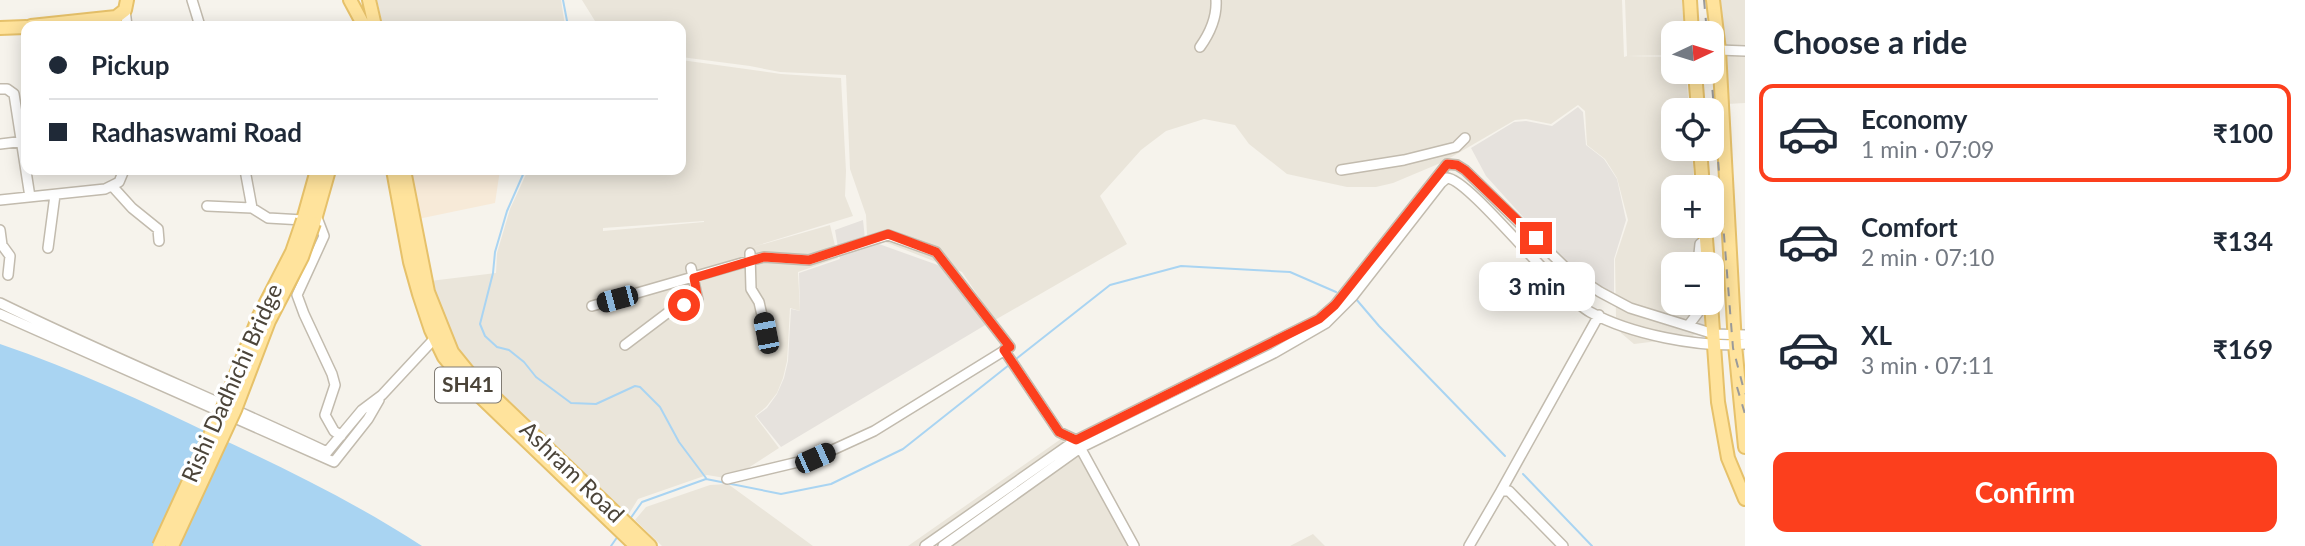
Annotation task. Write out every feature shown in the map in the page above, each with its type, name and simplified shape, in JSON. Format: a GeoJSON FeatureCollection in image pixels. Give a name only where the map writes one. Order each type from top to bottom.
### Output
{"type":"FeatureCollection","features":[{"type":"Feature","properties":{"kind":"main road"},"geometry":{"type":"LineString","coordinates":[[349,0],[365,8]]}},
{"type":"Feature","properties":{"kind":"main road"},"geometry":{"type":"LineString","coordinates":[[1690,0],[1691,21]]}},
{"type":"Feature","properties":{"kind":"main road"},"geometry":{"type":"LineString","coordinates":[[1713,0],[1716,21]]}},
{"type":"Feature","properties":{"kind":"main road"},"geometry":{"type":"LineString","coordinates":[[77,21],[116,17],[126,5]]}},
{"type":"Feature","properties":{"kind":"main road"},"geometry":{"type":"LineString","coordinates":[[0,27],[21,26]]}},
{"type":"Feature","properties":{"kind":"main road"},"geometry":{"type":"LineString","coordinates":[[1721,84],[1745,447]]}},
{"type":"Feature","properties":{"kind":"main road"},"geometry":{"type":"LineString","coordinates":[[311,219],[316,175]]}},
{"type":"Feature","properties":{"kind":"main road"},"geometry":{"type":"LineString","coordinates":[[311,219],[327,175]]}},
{"type":"Feature","properties":{"kind":"main road","name":"Ashram Road"},"geometry":{"type":"LineString","coordinates":[[394,175],[410,262],[439,336],[469,373],[650,546]]}},
{"type":"Feature","properties":{"kind":"main road","name":"Ashram Road"},"geometry":{"type":"LineString","coordinates":[[405,175],[444,358],[462,379],[636,546]]}},
{"type":"Feature","properties":{"kind":"main road","name":"Rishi Dadhichi Bridge"},"geometry":{"type":"LineString","coordinates":[[159,546],[224,405],[259,316],[311,219]]}},
{"type":"Feature","properties":{"kind":"main road","name":"Rishi Dadhichi Bridge"},"geometry":{"type":"LineString","coordinates":[[172,546],[235,410],[269,321],[302,257],[311,219]]}},
{"type":"Feature","properties":{"kind":"main road"},"geometry":{"type":"LineString","coordinates":[[1712,315],[1718,402],[1728,457],[1745,499]]}},
{"type":"Feature","properties":{"kind":"street"},"geometry":{"type":"LineString","coordinates":[[192,0],[198,21]]}},
{"type":"Feature","properties":{"kind":"street"},"geometry":{"type":"LineString","coordinates":[[1200,47],[1217,11],[1216,0]]}},
{"type":"Feature","properties":{"kind":"street"},"geometry":{"type":"LineString","coordinates":[[1724,50],[1745,51]]}},
{"type":"Feature","properties":{"kind":"street"},"geometry":{"type":"LineString","coordinates":[[0,89],[7,89],[13,94],[21,128]]}},
{"type":"Feature","properties":{"kind":"street"},"geometry":{"type":"LineString","coordinates":[[1341,170],[1404,160],[1456,147],[1465,138]]}},
{"type":"Feature","properties":{"kind":"street"},"geometry":{"type":"LineString","coordinates":[[0,144],[21,141]]}},
{"type":"Feature","properties":{"kind":"street"},"geometry":{"type":"LineString","coordinates":[[1447,164],[1457,165],[1465,170],[1571,273],[1630,308],[1688,326],[1714,340]]}},
{"type":"Feature","properties":{"kind":"street"},"geometry":{"type":"LineString","coordinates":[[1447,164],[1447,178]]}},
{"type":"Feature","properties":{"kind":"street"},"geometry":{"type":"LineString","coordinates":[[1350,293],[1447,164]]}},
{"type":"Feature","properties":{"kind":"street"},"geometry":{"type":"LineString","coordinates":[[28,175],[30,197]]}},
{"type":"Feature","properties":{"kind":"street"},"geometry":{"type":"LineString","coordinates":[[0,200],[113,187],[122,175]]}},
{"type":"Feature","properties":{"kind":"street"},"geometry":{"type":"LineString","coordinates":[[246,175],[252,208]]}},
{"type":"Feature","properties":{"kind":"street"},"geometry":{"type":"LineString","coordinates":[[925,546],[1078,444],[1273,353],[1326,323],[1447,178],[1454,178],[1470,193],[1540,266],[1588,311],[1645,334],[1740,340]]}},
{"type":"Feature","properties":{"kind":"street"},"geometry":{"type":"LineString","coordinates":[[113,187],[132,208],[158,229],[159,241]]}},
{"type":"Feature","properties":{"kind":"street"},"geometry":{"type":"LineString","coordinates":[[48,248],[55,194]]}},
{"type":"Feature","properties":{"kind":"street"},"geometry":{"type":"LineString","coordinates":[[207,206],[252,208],[268,218],[311,219],[324,236],[297,295],[332,374],[335,385],[325,415],[334,431],[341,436]]}},
{"type":"Feature","properties":{"kind":"street"},"geometry":{"type":"LineString","coordinates":[[0,230],[2,245],[10,256],[8,275]]}},
{"type":"Feature","properties":{"kind":"street"},"geometry":{"type":"LineString","coordinates":[[592,306],[751,256],[809,260],[888,234],[936,252],[1010,347],[874,431],[815,458],[727,479]]}},
{"type":"Feature","properties":{"kind":"street"},"geometry":{"type":"LineString","coordinates":[[751,256],[751,289],[759,302],[766,333]]}},
{"type":"Feature","properties":{"kind":"street"},"geometry":{"type":"LineString","coordinates":[[625,345],[670,311],[698,300],[692,273]]}},
{"type":"Feature","properties":{"kind":"street"},"geometry":{"type":"LineString","coordinates":[[0,303],[119,360],[250,415],[327,452],[362,410],[382,396],[439,336]]}},
{"type":"Feature","properties":{"kind":"street"},"geometry":{"type":"LineString","coordinates":[[0,314],[334,463],[369,419],[382,396]]}},
{"type":"Feature","properties":{"kind":"street"},"geometry":{"type":"LineString","coordinates":[[1688,326],[1696,315]]}},
{"type":"Feature","properties":{"kind":"street"},"geometry":{"type":"LineString","coordinates":[[1469,546],[1599,316]]}},
{"type":"Feature","properties":{"kind":"street"},"geometry":{"type":"LineString","coordinates":[[1004,350],[1059,432],[1078,444],[1134,546]]}},
{"type":"Feature","properties":{"kind":"street"},"geometry":{"type":"LineString","coordinates":[[943,546],[1078,444]]}},
{"type":"Feature","properties":{"kind":"street"},"geometry":{"type":"LineString","coordinates":[[1501,491],[1508,491],[1563,546]]}},
{"type":"Feature","properties":{"kind":"shaded area"},"geometry":{"type":"Polygon","coordinates":[[[377,0],[561,0],[564,21],[382,21],[377,0]]]}},
{"type":"Feature","properties":{"kind":"shaded area"},"geometry":{"type":"Polygon","coordinates":[[[582,0],[1622,0],[1624,57],[1661,57],[1661,84],[1687,84],[1688,98],[1661,98],[1661,161],[1693,161],[1693,175],[1661,175],[1661,238],[1698,238],[1699,252],[1661,252],[1661,315],[1704,315],[1705,328],[1691,337],[1634,344],[1621,333],[1616,317],[1615,259],[1628,220],[1617,178],[1605,159],[1587,145],[1585,111],[1578,105],[1551,124],[1526,119],[1515,120],[1443,162],[1393,183],[1376,187],[1347,187],[1287,174],[1249,144],[1235,125],[1204,119],[1166,131],[1141,150],[1100,196],[1127,244],[988,324],[979,297],[962,272],[867,235],[866,215],[850,169],[846,75],[780,72],[686,58],[686,21],[595,21],[582,0]]]}},
{"type":"Feature","properties":{"kind":"shaded area"},"geometry":{"type":"Polygon","coordinates":[[[1625,0],[1682,0],[1683,21],[1661,21],[1661,55],[1627,56],[1625,0]]]}},
{"type":"Feature","properties":{"kind":"shaded area"},"geometry":{"type":"Polygon","coordinates":[[[1716,0],[1745,0],[1745,47],[1724,47],[1724,21],[1719,21],[1716,0]]]}},
{"type":"Feature","properties":{"kind":"shaded area"},"geometry":{"type":"Polygon","coordinates":[[[1725,54],[1745,54],[1745,103],[1727,104],[1725,54]]]}},
{"type":"Feature","properties":{"kind":"shaded area"},"geometry":{"type":"Polygon","coordinates":[[[686,61],[781,74],[841,78],[845,196],[853,216],[746,249],[830,225],[838,258],[798,272],[800,311],[790,308],[787,361],[783,378],[777,393],[755,416],[779,448],[731,479],[707,475],[638,499],[627,517],[454,351],[430,281],[496,273],[497,253],[510,209],[526,175],[686,175],[686,61]],[[704,221],[603,228],[603,231],[704,222],[704,221]]]}},
{"type":"Feature","properties":{"kind":"shaded area"},"geometry":{"type":"Polygon","coordinates":[[[1578,107],[1583,112],[1586,145],[1604,159],[1617,179],[1626,220],[1614,259],[1614,297],[1572,271],[1486,176],[1471,148],[1514,122],[1526,121],[1552,126],[1578,107]]]}},
{"type":"Feature","properties":{"kind":"shaded area"},"geometry":{"type":"Polygon","coordinates":[[[411,175],[499,175],[495,203],[418,219],[411,175]]]}},
{"type":"Feature","properties":{"kind":"shaded area"},"geometry":{"type":"Polygon","coordinates":[[[863,220],[865,239],[960,273],[977,298],[987,324],[781,447],[756,416],[767,408],[784,378],[788,361],[791,309],[800,311],[799,273],[840,259],[835,230],[863,220]]]}},
{"type":"Feature","properties":{"kind":"shaded area"},"geometry":{"type":"Polygon","coordinates":[[[1068,434],[1129,546],[908,546],[1068,434]]]}},
{"type":"Feature","properties":{"kind":"shaded area"},"geometry":{"type":"Polygon","coordinates":[[[728,484],[813,546],[662,546],[635,520],[646,507],[710,485],[728,484]]]}},
{"type":"Feature","properties":{"kind":"shaded area"},"geometry":{"type":"Polygon","coordinates":[[[1313,534],[1325,546],[1290,546],[1313,534]]]}},
{"type":"Feature","properties":{"kind":"water"},"geometry":{"type":"Polygon","coordinates":[[[0,344],[109,387],[268,461],[346,501],[422,546],[0,546],[0,344]]]}},
{"type":"Feature","properties":{"kind":"waterway"},"geometry":{"type":"LineString","coordinates":[[563,0],[567,21]]}},
{"type":"Feature","properties":{"kind":"waterway"},"geometry":{"type":"LineString","coordinates":[[523,175],[507,211],[495,252],[493,273],[480,324],[485,336],[497,347],[509,350],[524,362],[536,377],[571,403],[596,404],[635,386],[640,387],[660,407],[679,442],[706,478]]}},
{"type":"Feature","properties":{"kind":"waterway"},"geometry":{"type":"LineString","coordinates":[[1016,359],[1110,285],[1181,266],[1290,272],[1336,292]]}},
{"type":"Feature","properties":{"kind":"waterway"},"geometry":{"type":"LineString","coordinates":[[1356,299],[1505,456]]}},
{"type":"Feature","properties":{"kind":"waterway"},"geometry":{"type":"LineString","coordinates":[[630,519],[642,502],[706,479],[781,494],[831,484],[903,449],[1009,365]]}},
{"type":"Feature","properties":{"kind":"waterway"},"geometry":{"type":"LineString","coordinates":[[1523,474],[1592,546]]}},
{"type":"Feature","properties":{"kind":"waterway"},"geometry":{"type":"LineString","coordinates":[[611,546],[618,536]]}},
{"type":"Feature","properties":{"kind":"railway"},"geometry":{"type":"LineString","coordinates":[[1704,0],[1706,21]]}},
{"type":"Feature","properties":{"kind":"railway"},"geometry":{"type":"LineString","coordinates":[[1712,84],[1733,348],[1745,394]]}},
{"type":"Feature","properties":{"kind":"railway"},"geometry":{"type":"LineString","coordinates":[[1737,387],[1745,414]]}},
{"type":"Feature","properties":{"kind":"route"},"geometry":{"type":"LineString","coordinates":[[684,305],[698,300],[694,278],[764,257],[809,260],[888,234],[936,252],[1010,347],[1004,350],[1059,432],[1076,440],[1319,319],[1335,305],[1436,174],[1447,164],[1457,165],[1465,170],[1536,238]]}}]}
